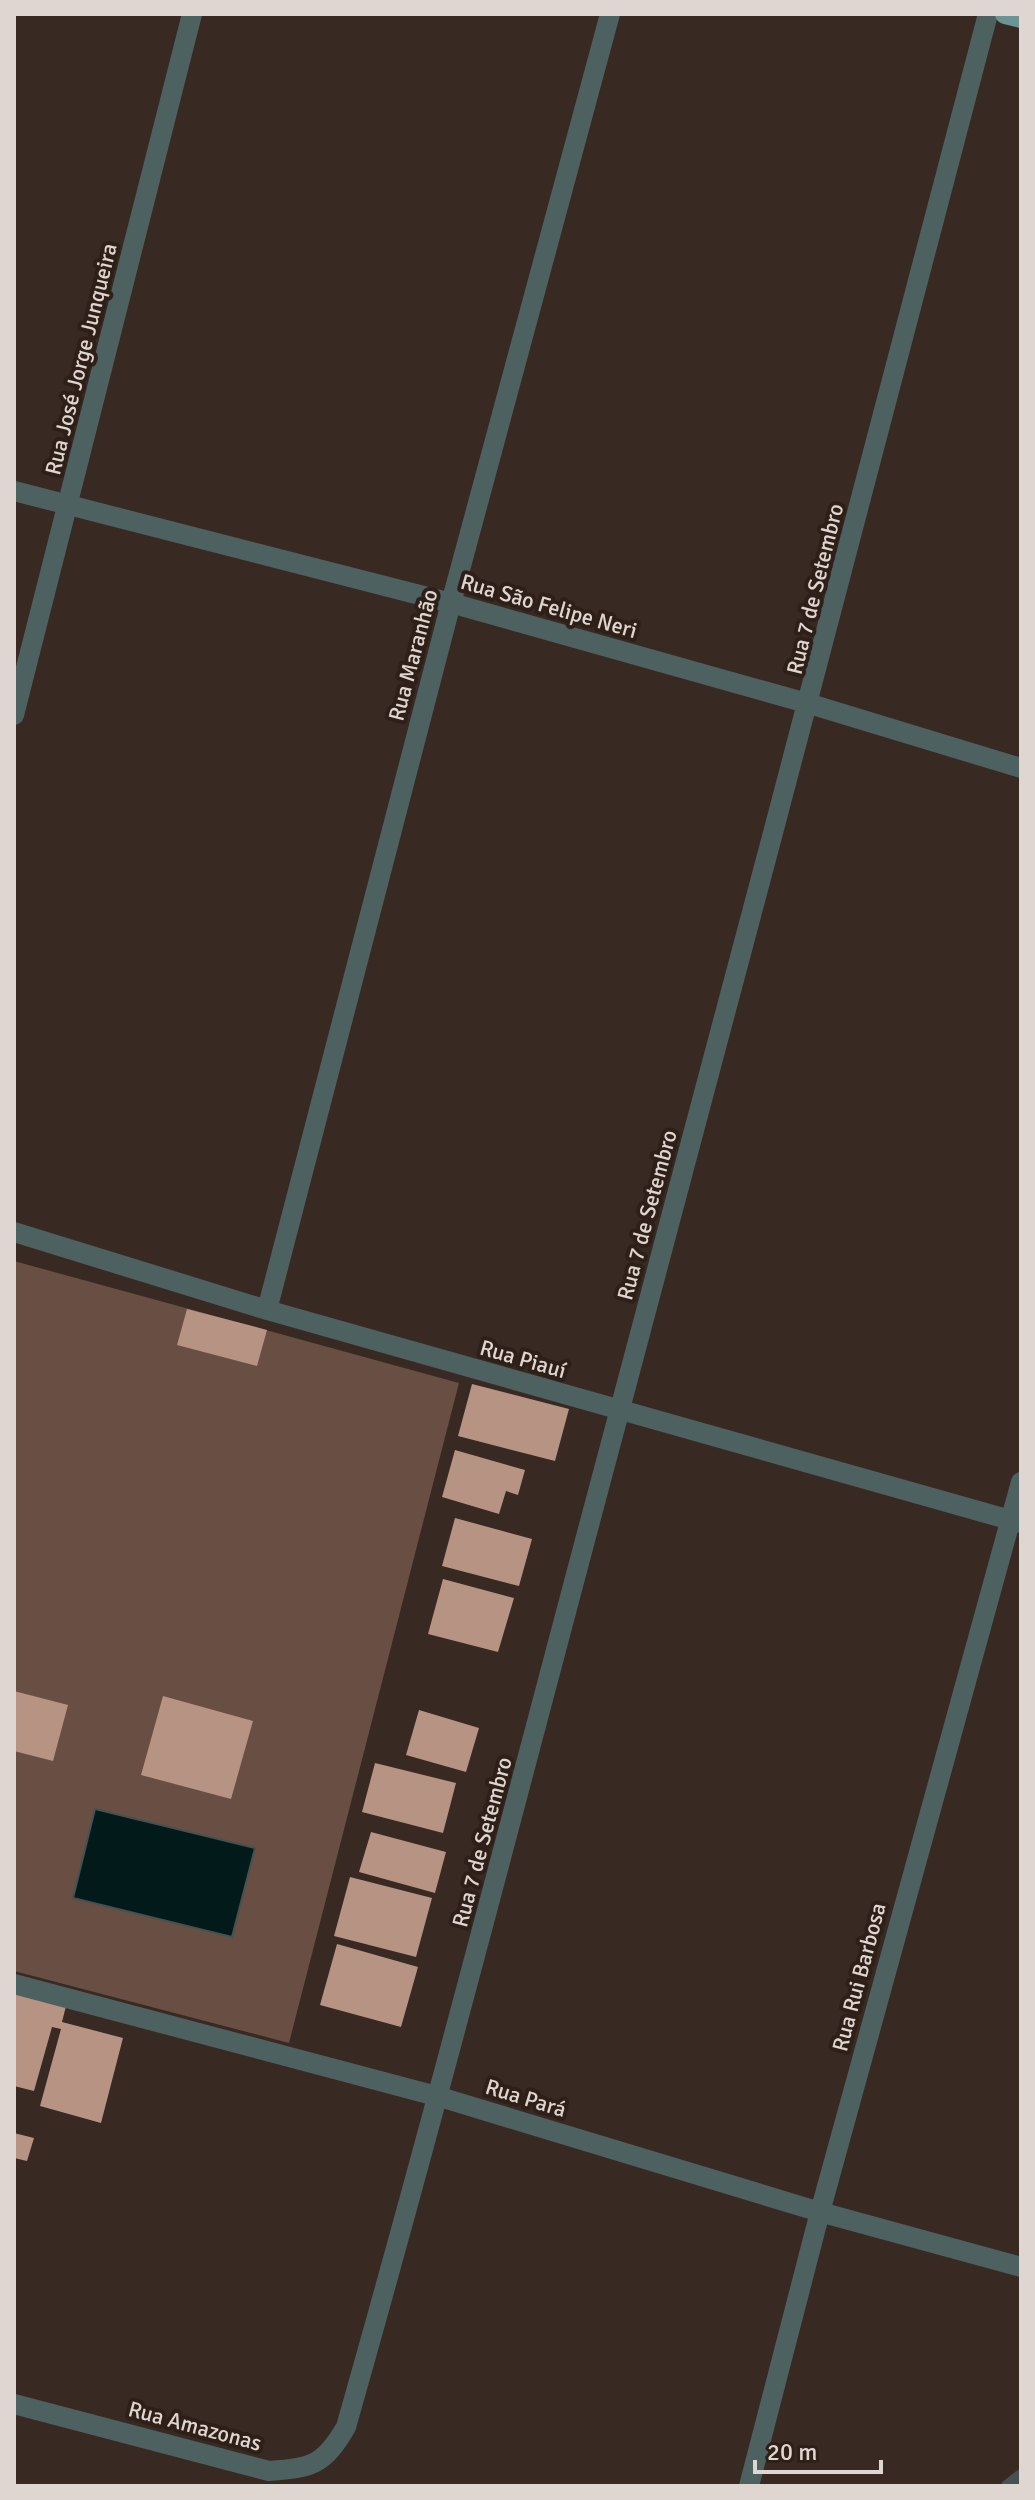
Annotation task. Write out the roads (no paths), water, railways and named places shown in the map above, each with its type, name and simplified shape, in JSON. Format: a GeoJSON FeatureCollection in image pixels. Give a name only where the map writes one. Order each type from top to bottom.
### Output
{"type":"FeatureCollection","features":[{"type":"Feature","properties":{"kind":"main road"},"geometry":{"type":"LineString","coordinates":[[1005,14],[1021,18]]}},
{"type":"Feature","properties":{"kind":"street","name":"Rua José Jorge Junqueira"},"geometry":{"type":"LineString","coordinates":[[14,715],[192,14]]}},
{"type":"Feature","properties":{"kind":"street","name":"Rua Maranhão"},"geometry":{"type":"LineString","coordinates":[[267,1310],[451,603],[610,14]]}},
{"type":"Feature","properties":{"kind":"street","name":"Rua 7 de Setembro"},"geometry":{"type":"LineString","coordinates":[[346,2427],[440,2097],[619,1411],[810,704],[988,14]]}},
{"type":"Feature","properties":{"kind":"street","name":"Rua São Felipe Neri"},"geometry":{"type":"LineString","coordinates":[[14,491],[451,603],[810,704],[1021,768]]}},
{"type":"Feature","properties":{"kind":"street","name":"Rua Piauí"},"geometry":{"type":"LineString","coordinates":[[14,1232],[267,1310],[1016,1521]]}},
{"type":"Feature","properties":{"kind":"street","name":"Rua Rui Barbosa"},"geometry":{"type":"LineString","coordinates":[[749,2486],[820,2212],[1016,1521],[1021,1482]]}},
{"type":"Feature","properties":{"kind":"street","name":"Rua Pará"},"geometry":{"type":"LineString","coordinates":[[14,1984],[440,2097],[820,2212],[1021,2267]]}},
{"type":"Feature","properties":{"kind":"street","name":"Rua Amazonas"},"geometry":{"type":"LineString","coordinates":[[14,2404],[269,2471],[307,2469],[332,2452],[346,2427]]}},
{"type":"Feature","properties":{"kind":"water"},"geometry":{"type":"Polygon","coordinates":[[[95,1809],[255,1848],[232,1937],[73,1898],[95,1809]]]}},
{"type":"Feature","properties":{"kind":"waterway"},"geometry":{"type":"LineString","coordinates":[[1007,2486],[1021,2475]]}}]}
